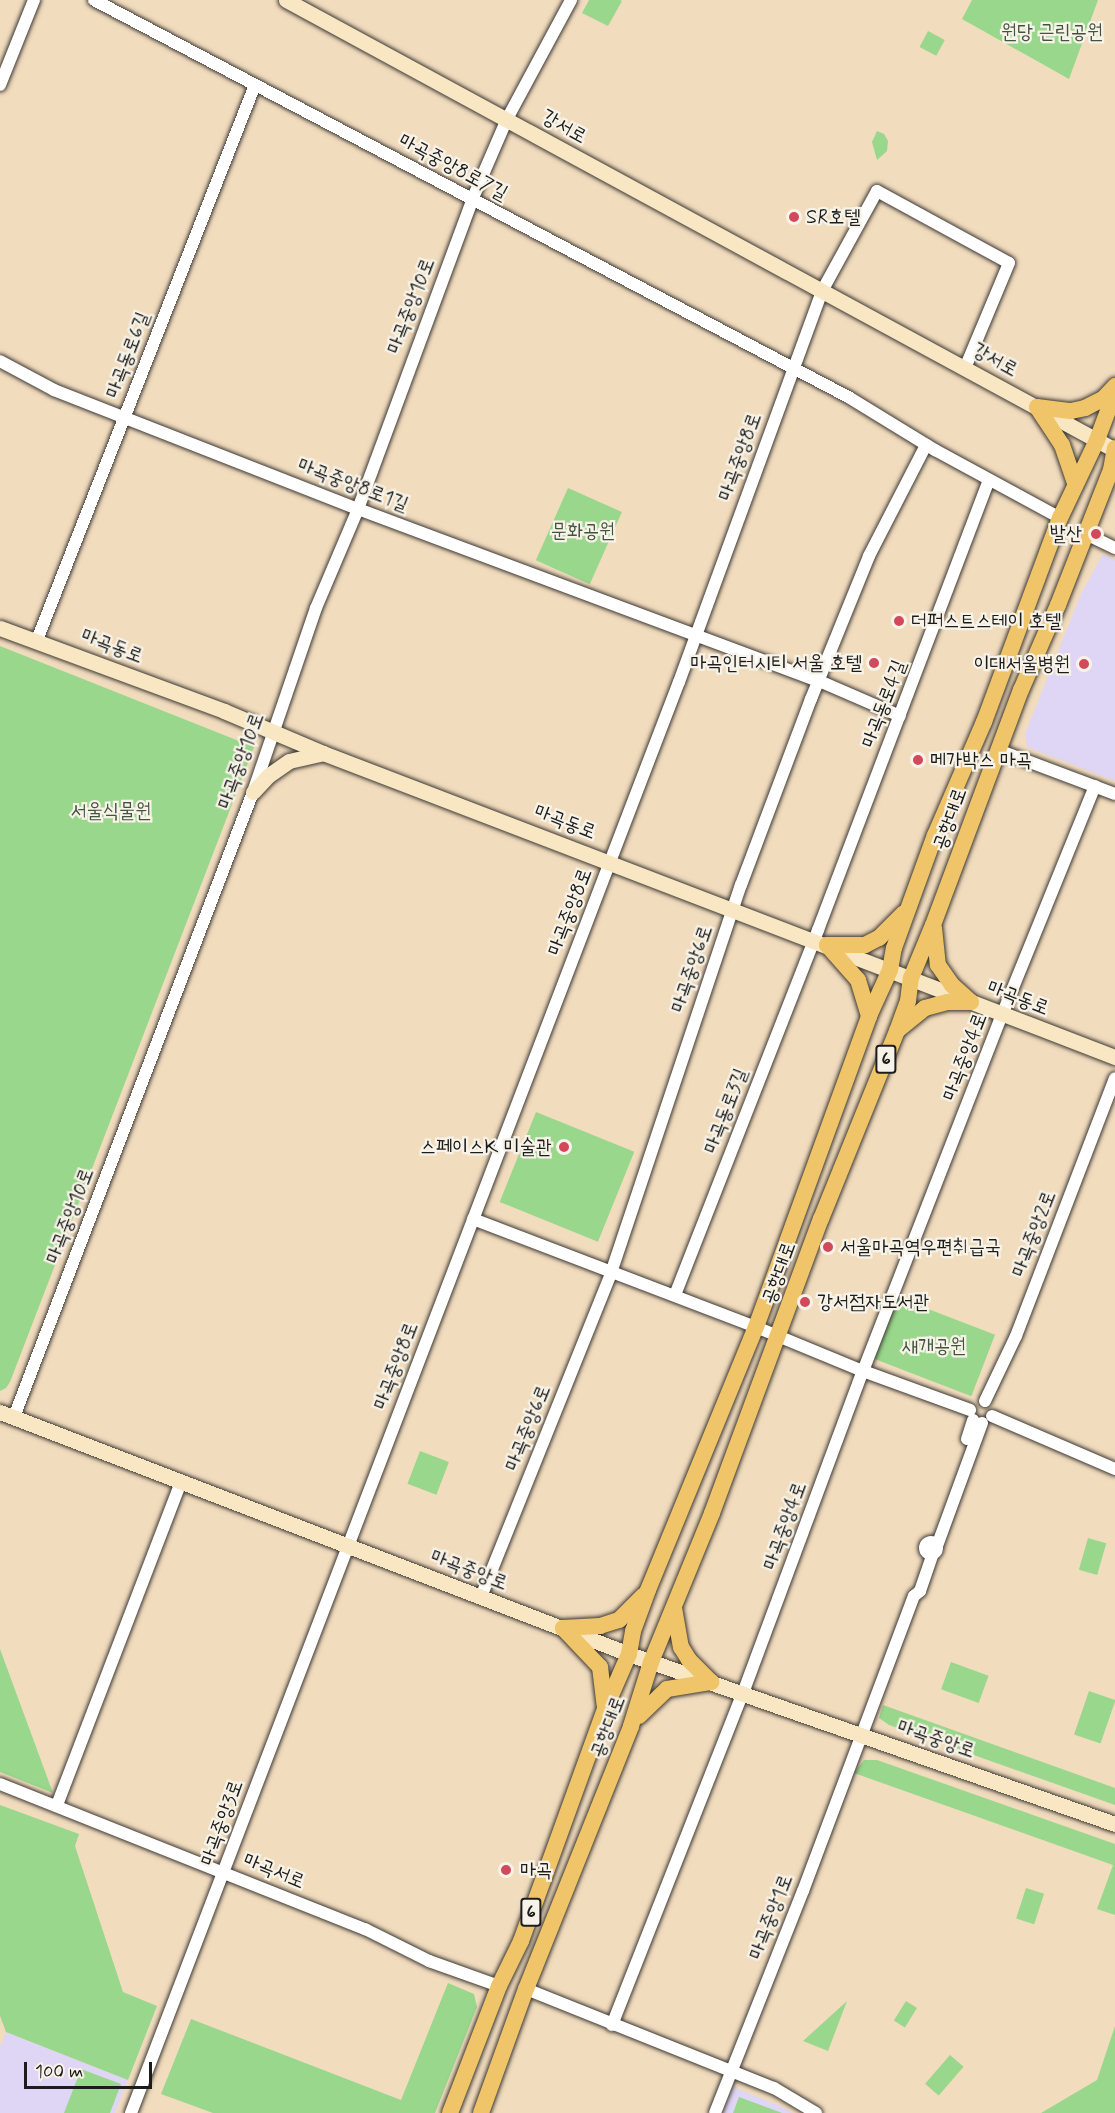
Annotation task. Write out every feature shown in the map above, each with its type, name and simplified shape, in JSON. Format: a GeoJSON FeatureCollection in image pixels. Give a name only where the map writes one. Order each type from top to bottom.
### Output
{"type":"FeatureCollection","features":[{"type":"Feature","properties":{"kind":"main road","name":"강서로"},"geometry":{"type":"LineString","coordinates":[[286,0],[1115,449]]}},
{"type":"Feature","properties":{"kind":"main road"},"geometry":{"type":"LineString","coordinates":[[1037,407],[1071,411],[1085,408],[1103,399],[1115,386]]}},
{"type":"Feature","properties":{"kind":"main road","name":"공항대로"},"geometry":{"type":"LineString","coordinates":[[450,2113],[499,1986],[521,1941],[605,1708],[629,1654],[633,1631],[648,1590],[756,1327],[869,1016],[890,970],[894,948],[935,835],[988,711],[1060,518],[1097,440],[1115,392]]}},
{"type":"Feature","properties":{"kind":"main road"},"geometry":{"type":"LineString","coordinates":[[1037,407],[1062,445],[1076,483]]}},
{"type":"Feature","properties":{"kind":"main road","name":"공항대로"},"geometry":{"type":"LineString","coordinates":[[481,2113],[526,1989],[632,1726],[651,1662],[779,1336],[821,1219],[897,1031],[908,1001],[911,978],[998,750],[1084,533],[1107,493],[1115,449]]}},
{"type":"Feature","properties":{"kind":"main road","name":"마곡동로"},"geometry":{"type":"LineString","coordinates":[[0,628],[37,640],[323,753],[610,861],[732,911],[1115,1057]]}},
{"type":"Feature","properties":{"kind":"main road"},"geometry":{"type":"LineString","coordinates":[[253,792],[269,775],[289,761],[323,753]]}},
{"type":"Feature","properties":{"kind":"main road"},"geometry":{"type":"LineString","coordinates":[[820,943],[851,947],[872,942],[909,908]]}},
{"type":"Feature","properties":{"kind":"main road"},"geometry":{"type":"LineString","coordinates":[[933,925],[938,965],[952,985],[971,1002]]}},
{"type":"Feature","properties":{"kind":"main road"},"geometry":{"type":"LineString","coordinates":[[820,943],[858,980],[869,1016]]}},
{"type":"Feature","properties":{"kind":"main road"},"geometry":{"type":"LineString","coordinates":[[897,1031],[926,1008],[948,1002],[971,1002]]}},
{"type":"Feature","properties":{"kind":"main road","name":"마곡중앙로"},"geometry":{"type":"LineString","coordinates":[[7,1415],[629,1654],[1115,1824]]}},
{"type":"Feature","properties":{"kind":"main road"},"geometry":{"type":"LineString","coordinates":[[563,1628],[600,1626],[619,1620],[648,1590]]}},
{"type":"Feature","properties":{"kind":"main road"},"geometry":{"type":"LineString","coordinates":[[674,1608],[681,1647],[689,1660],[711,1682]]}},
{"type":"Feature","properties":{"kind":"main road"},"geometry":{"type":"LineString","coordinates":[[563,1628],[600,1667],[605,1708]]}},
{"type":"Feature","properties":{"kind":"main road"},"geometry":{"type":"LineString","coordinates":[[632,1726],[648,1705],[667,1689],[711,1682]]}},
{"type":"Feature","properties":{"kind":"street"},"geometry":{"type":"LineString","coordinates":[[0,85],[34,0]]}},
{"type":"Feature","properties":{"kind":"street","name":"마곡중앙8로7길"},"geometry":{"type":"LineString","coordinates":[[94,0],[793,369]]}},
{"type":"Feature","properties":{"kind":"street","name":"마곡중앙10로"},"geometry":{"type":"LineString","coordinates":[[7,1415],[253,792],[316,608],[358,509],[472,200],[507,119],[571,0]]}},
{"type":"Feature","properties":{"kind":"street","name":"마곡동로6길"},"geometry":{"type":"LineString","coordinates":[[37,640],[255,85]]}},
{"type":"Feature","properties":{"kind":"street"},"geometry":{"type":"LineString","coordinates":[[822,291],[876,191],[1009,263],[965,368]]}},
{"type":"Feature","properties":{"kind":"street","name":"마곡중앙8로"},"geometry":{"type":"LineString","coordinates":[[349,1546],[696,635],[822,291]]}},
{"type":"Feature","properties":{"kind":"street","name":"마곡중앙8로1길"},"geometry":{"type":"LineString","coordinates":[[0,361],[54,390],[358,509],[696,635]]}},
{"type":"Feature","properties":{"kind":"street"},"geometry":{"type":"LineString","coordinates":[[793,369],[850,398],[926,445],[1060,518]]}},
{"type":"Feature","properties":{"kind":"street","name":"마곡중앙6로"},"geometry":{"type":"LineString","coordinates":[[482,1597],[611,1273],[732,911],[819,681],[869,556],[926,445]]}},
{"type":"Feature","properties":{"kind":"street","name":"마곡동로4길"},"geometry":{"type":"LineString","coordinates":[[820,943],[900,716],[989,481]]}},
{"type":"Feature","properties":{"kind":"street"},"geometry":{"type":"LineString","coordinates":[[1084,533],[1115,548]]}},
{"type":"Feature","properties":{"kind":"street"},"geometry":{"type":"LineString","coordinates":[[696,635],[819,681],[900,716]]}},
{"type":"Feature","properties":{"kind":"street"},"geometry":{"type":"LineString","coordinates":[[998,750],[1115,794]]}},
{"type":"Feature","properties":{"kind":"street","name":"마곡중앙4로"},"geometry":{"type":"LineString","coordinates":[[743,1693],[863,1371],[1002,1015],[1095,786]]}},
{"type":"Feature","properties":{"kind":"street","name":"마곡동로3길"},"geometry":{"type":"LineString","coordinates":[[675,1295],[820,943]]}},
{"type":"Feature","properties":{"kind":"street","name":"마곡중앙2로"},"geometry":{"type":"LineString","coordinates":[[979,1417],[991,1406],[985,1401],[1016,1336],[1115,1078]]}},
{"type":"Feature","properties":{"kind":"street"},"geometry":{"type":"LineString","coordinates":[[473,1219],[611,1273],[675,1295],[1115,1469]]}},
{"type":"Feature","properties":{"kind":"street"},"geometry":{"type":"LineString","coordinates":[[862,1735],[913,1600],[913,1588],[931,1548],[979,1417]]}},
{"type":"Feature","properties":{"kind":"street"},"geometry":{"type":"LineString","coordinates":[[57,1805],[181,1482]]}},
{"type":"Feature","properties":{"kind":"street","name":"마곡중앙3로"},"geometry":{"type":"LineString","coordinates":[[131,2113],[225,1873],[275,1733],[349,1546]]}},
{"type":"Feature","properties":{"kind":"street"},"geometry":{"type":"LineString","coordinates":[[612,2025],[743,1693]]}},
{"type":"Feature","properties":{"kind":"street","name":"마곡중앙1로"},"geometry":{"type":"LineString","coordinates":[[715,2113],[862,1735]]}},
{"type":"Feature","properties":{"kind":"street","name":"마곡서로"},"geometry":{"type":"LineString","coordinates":[[0,1784],[366,1929],[429,1961],[499,1986]]}},
{"type":"Feature","properties":{"kind":"street"},"geometry":{"type":"LineString","coordinates":[[526,1989],[774,2088],[816,2113]]}},
{"type":"Feature","properties":{"kind":"shaded area","name":"이대서울병원"},"geometry":{"type":"Polygon","coordinates":[[[1103,554],[1115,560],[1115,781],[1027,747],[1025,734],[1081,594],[1103,554]]]}},
{"type":"Feature","properties":{"kind":"shaded area"},"geometry":{"type":"Polygon","coordinates":[[[6,2032],[128,2080],[115,2113],[0,2113],[0,2047],[6,2032]]]}},
{"type":"Feature","properties":{"kind":"shaded area"},"geometry":{"type":"Polygon","coordinates":[[[733,2087],[780,2106],[793,2113],[723,2113],[733,2087]]]}},
{"type":"Feature","properties":{"kind":"green space"},"geometry":{"type":"Polygon","coordinates":[[[589,0],[622,1],[608,26],[582,13],[589,0]]]}},
{"type":"Feature","properties":{"kind":"green space","name":"원당 근린공원"},"geometry":{"type":"Polygon","coordinates":[[[972,0],[1098,0],[1069,79],[962,19],[972,0]]]}},
{"type":"Feature","properties":{"kind":"green space"},"geometry":{"type":"Polygon","coordinates":[[[928,31],[945,40],[936,56],[920,47],[928,31]]]}},
{"type":"Feature","properties":{"kind":"green space"},"geometry":{"type":"Polygon","coordinates":[[[877,131],[884,134],[888,141],[887,151],[877,160],[872,142],[877,131]]]}},
{"type":"Feature","properties":{"kind":"green space","name":"문화공원"},"geometry":{"type":"Polygon","coordinates":[[[568,488],[622,512],[590,584],[536,560],[568,488]]]}},
{"type":"Feature","properties":{"kind":"green space","name":"서울식물원"},"geometry":{"type":"Polygon","coordinates":[[[0,646],[254,747],[10,1382],[0,1391],[0,646]]]}},
{"type":"Feature","properties":{"kind":"green space"},"geometry":{"type":"Polygon","coordinates":[[[536,1112],[634,1152],[598,1242],[500,1202],[536,1112]]]}},
{"type":"Feature","properties":{"kind":"green space","name":"새개공원"},"geometry":{"type":"Polygon","coordinates":[[[897,1297],[995,1335],[971,1396],[873,1359],[897,1297]]]}},
{"type":"Feature","properties":{"kind":"green space"},"geometry":{"type":"Polygon","coordinates":[[[420,1451],[449,1462],[436,1495],[407,1484],[420,1451]]]}},
{"type":"Feature","properties":{"kind":"green space"},"geometry":{"type":"Polygon","coordinates":[[[1088,1538],[1106,1543],[1097,1575],[1079,1570],[1088,1538]]]}},
{"type":"Feature","properties":{"kind":"green space"},"geometry":{"type":"Polygon","coordinates":[[[0,1649],[53,1793],[0,1772],[0,1649]]]}},
{"type":"Feature","properties":{"kind":"green space"},"geometry":{"type":"Polygon","coordinates":[[[951,1662],[989,1676],[979,1703],[941,1689],[951,1662]]]}},
{"type":"Feature","properties":{"kind":"green space"},"geometry":{"type":"Polygon","coordinates":[[[1089,1691],[1115,1700],[1100,1744],[1074,1734],[1089,1691]]]}},
{"type":"Feature","properties":{"kind":"green space"},"geometry":{"type":"Polygon","coordinates":[[[883,1705],[1115,1788],[1115,1805],[889,1725],[879,1718],[883,1705]]]}},
{"type":"Feature","properties":{"kind":"green space"},"geometry":{"type":"Polygon","coordinates":[[[864,1760],[877,1760],[1115,1844],[1115,1915],[1097,1909],[1113,1865],[854,1773],[864,1760]]]}},
{"type":"Feature","properties":{"kind":"green space"},"geometry":{"type":"Polygon","coordinates":[[[0,1805],[79,1834],[75,1846],[123,1992],[157,2006],[128,2080],[6,2032],[0,2016],[0,1805]]]}},
{"type":"Feature","properties":{"kind":"green space"},"geometry":{"type":"Polygon","coordinates":[[[1026,1888],[1044,1894],[1034,1924],[1016,1918],[1026,1888]]]}},
{"type":"Feature","properties":{"kind":"green space"},"geometry":{"type":"Polygon","coordinates":[[[448,1983],[474,1994],[477,2007],[435,2113],[213,2113],[161,2094],[191,2019],[401,2100],[448,1983]]]}},
{"type":"Feature","properties":{"kind":"green space"},"geometry":{"type":"Polygon","coordinates":[[[847,2001],[828,2051],[803,2041],[847,2001]]]}},
{"type":"Feature","properties":{"kind":"green space"},"geometry":{"type":"Polygon","coordinates":[[[906,2001],[917,2008],[905,2027],[894,2021],[906,2001]]]}},
{"type":"Feature","properties":{"kind":"green space"},"geometry":{"type":"Polygon","coordinates":[[[1115,2026],[1115,2113],[1041,2113],[1097,2080],[1115,2026]]]}},
{"type":"Feature","properties":{"kind":"green space"},"geometry":{"type":"Polygon","coordinates":[[[950,2055],[964,2067],[939,2095],[925,2084],[950,2055]]]}},
{"type":"Feature","properties":{"kind":"green space"},"geometry":{"type":"Polygon","coordinates":[[[81,2069],[121,2084],[110,2113],[64,2113],[81,2069]]]}},
{"type":"Feature","properties":{"kind":"green space"},"geometry":{"type":"Polygon","coordinates":[[[739,2097],[782,2113],[733,2113],[739,2097]]]}},
{"type":"Feature","properties":{"kind":"place","name":"SR호텔"},"geometry":{"type":"Point","coordinates":[794,217]}},
{"type":"Feature","properties":{"kind":"place","name":"발산"},"geometry":{"type":"Point","coordinates":[1096,534]}},
{"type":"Feature","properties":{"kind":"place","name":"더퍼스트스테이 호텔"},"geometry":{"type":"Point","coordinates":[899,621]}},
{"type":"Feature","properties":{"kind":"place","name":"마곡인터시티 서울 호텔"},"geometry":{"type":"Point","coordinates":[874,663]}},
{"type":"Feature","properties":{"kind":"place","name":"이대서울병원"},"geometry":{"type":"Point","coordinates":[1084,664]}},
{"type":"Feature","properties":{"kind":"place","name":"메가박스 마곡"},"geometry":{"type":"Point","coordinates":[918,760]}},
{"type":"Feature","properties":{"kind":"place","name":"스페이스K 미술관"},"geometry":{"type":"Point","coordinates":[564,1147]}},
{"type":"Feature","properties":{"kind":"place","name":"서울마곡역우편취급국"},"geometry":{"type":"Point","coordinates":[828,1247]}},
{"type":"Feature","properties":{"kind":"place","name":"강서점자도서관"},"geometry":{"type":"Point","coordinates":[805,1302]}},
{"type":"Feature","properties":{"kind":"place","name":"마곡"},"geometry":{"type":"Point","coordinates":[506,1870]}}]}
